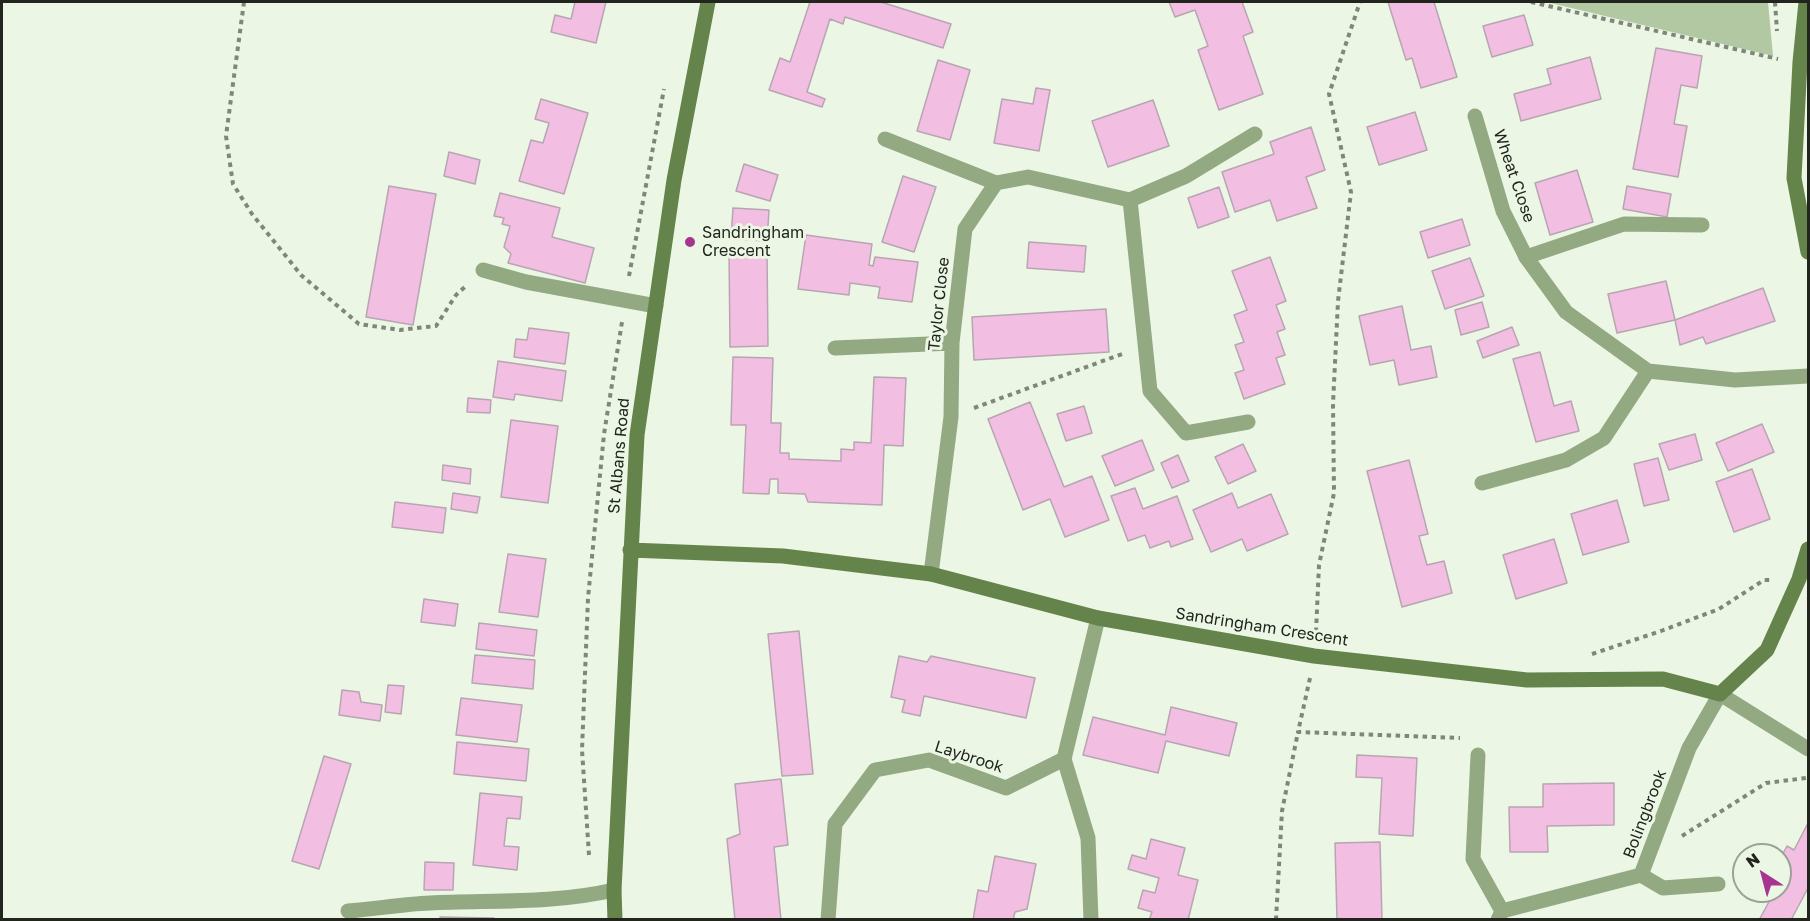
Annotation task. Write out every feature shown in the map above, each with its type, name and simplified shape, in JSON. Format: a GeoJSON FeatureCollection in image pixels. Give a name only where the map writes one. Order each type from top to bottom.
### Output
{"type":"FeatureCollection","features":[{"type":"Feature","properties":{"kind":"street","name":"St Albans Road"},"geometry":{"type":"LineString","coordinates":[[615,920],[614,890],[637,435],[675,180],[708,2]]}},
{"type":"Feature","properties":{"kind":"street"},"geometry":{"type":"LineString","coordinates":[[1806,2],[1800,62],[1794,178],[1809,252]]}},
{"type":"Feature","properties":{"kind":"street","name":"Wheat Close"},"geometry":{"type":"LineString","coordinates":[[1475,116],[1503,211],[1526,257],[1566,312],[1648,371],[1735,380],[1809,376]]}},
{"type":"Feature","properties":{"kind":"street"},"geometry":{"type":"LineString","coordinates":[[885,139],[996,183],[1028,177],[1130,200],[1186,176],[1255,134]]}},
{"type":"Feature","properties":{"kind":"street","name":"Taylor Close"},"geometry":{"type":"LineString","coordinates":[[931,574],[951,417],[952,343],[965,229],[996,183]]}},
{"type":"Feature","properties":{"kind":"street"},"geometry":{"type":"LineString","coordinates":[[1130,200],[1150,391],[1186,433],[1248,422]]}},
{"type":"Feature","properties":{"kind":"street"},"geometry":{"type":"LineString","coordinates":[[1526,257],[1624,224],[1702,225]]}},
{"type":"Feature","properties":{"kind":"street"},"geometry":{"type":"LineString","coordinates":[[483,270],[526,282],[656,306]]}},
{"type":"Feature","properties":{"kind":"street"},"geometry":{"type":"LineString","coordinates":[[835,348],[952,343]]}},
{"type":"Feature","properties":{"kind":"street"},"geometry":{"type":"LineString","coordinates":[[1482,483],[1566,460],[1604,438],[1648,371]]}},
{"type":"Feature","properties":{"kind":"street"},"geometry":{"type":"LineString","coordinates":[[1809,549],[1799,579],[1767,650],[1720,694],[1809,749]]}},
{"type":"Feature","properties":{"kind":"street","name":"Sandringham Crescent"},"geometry":{"type":"LineString","coordinates":[[630,550],[783,556],[931,574],[1098,618],[1314,656],[1527,680],[1663,679],[1720,694]]}},
{"type":"Feature","properties":{"kind":"street"},"geometry":{"type":"LineString","coordinates":[[1091,920],[1088,838],[1064,759],[1098,618]]}},
{"type":"Feature","properties":{"kind":"street","name":"Bolingbrook"},"geometry":{"type":"LineString","coordinates":[[1500,915],[1641,875],[1689,748],[1720,694]]}},
{"type":"Feature","properties":{"kind":"street"},"geometry":{"type":"LineString","coordinates":[[1478,755],[1473,859],[1500,915]]}},
{"type":"Feature","properties":{"kind":"street","name":"Laybrook"},"geometry":{"type":"LineString","coordinates":[[828,920],[835,824],[875,770],[929,760],[1006,788],[1064,759]]}},
{"type":"Feature","properties":{"kind":"street"},"geometry":{"type":"LineString","coordinates":[[1641,875],[1663,888],[1718,884]]}},
{"type":"Feature","properties":{"kind":"street"},"geometry":{"type":"LineString","coordinates":[[348,911],[429,903],[529,901],[592,895],[614,890]]}},
{"type":"Feature","properties":{"kind":"path"},"geometry":{"type":"LineString","coordinates":[[244,2],[226,136],[233,184],[252,214],[301,275],[359,324],[400,330],[436,326],[456,295],[483,270]]}},
{"type":"Feature","properties":{"kind":"path"},"geometry":{"type":"LineString","coordinates":[[1275,920],[1282,811],[1314,656],[1319,565],[1334,493],[1333,404],[1338,301],[1352,192],[1329,94],[1360,2]]}},
{"type":"Feature","properties":{"kind":"path"},"geometry":{"type":"LineString","coordinates":[[1531,2],[1548,4],[1778,59]]}},
{"type":"Feature","properties":{"kind":"path"},"geometry":{"type":"LineString","coordinates":[[951,417],[1145,345]]}},
{"type":"Feature","properties":{"kind":"path"},"geometry":{"type":"LineString","coordinates":[[1584,656],[1719,609],[1764,580],[1799,579]]}},
{"type":"Feature","properties":{"kind":"path"},"geometry":{"type":"LineString","coordinates":[[1298,732],[1465,738],[1478,755]]}},
{"type":"Feature","properties":{"kind":"path"},"geometry":{"type":"LineString","coordinates":[[1680,837],[1766,783],[1806,778],[1809,780]]}},
{"type":"Feature","properties":{"kind":"green space"},"geometry":{"type":"Polygon","coordinates":[[[1546,2],[1768,2],[1773,56],[1546,2]]]}},
{"type":"Feature","properties":{"kind":"building"},"geometry":{"type":"Polygon","coordinates":[[[575,2],[606,2],[596,43],[551,32],[555,15],[571,19],[575,2]]]}},
{"type":"Feature","properties":{"kind":"building"},"geometry":{"type":"Polygon","coordinates":[[[810,2],[881,2],[951,24],[943,48],[845,17],[843,24],[830,19],[807,92],[825,99],[822,107],[769,90],[780,58],[790,62],[810,2]]]}},
{"type":"Feature","properties":{"kind":"building"},"geometry":{"type":"Polygon","coordinates":[[[1169,2],[1242,2],[1253,32],[1243,36],[1263,94],[1219,110],[1198,50],[1208,46],[1195,10],[1175,17],[1169,2]]]}},
{"type":"Feature","properties":{"kind":"building"},"geometry":{"type":"Polygon","coordinates":[[[1388,2],[1434,2],[1457,77],[1421,88],[1412,58],[1406,60],[1388,2]]]}},
{"type":"Feature","properties":{"kind":"building"},"geometry":{"type":"Polygon","coordinates":[[[1524,15],[1533,45],[1492,57],[1483,26],[1524,15]]]}},
{"type":"Feature","properties":{"kind":"building"},"geometry":{"type":"Polygon","coordinates":[[[1656,48],[1702,56],[1697,88],[1681,85],[1674,124],[1687,126],[1678,177],[1633,169],[1656,48]]]}},
{"type":"Feature","properties":{"kind":"building"},"geometry":{"type":"Polygon","coordinates":[[[1590,57],[1601,99],[1521,121],[1514,94],[1551,84],[1547,69],[1590,57]]]}},
{"type":"Feature","properties":{"kind":"building"},"geometry":{"type":"Polygon","coordinates":[[[938,60],[970,70],[950,140],[917,131],[938,60]]]}},
{"type":"Feature","properties":{"kind":"building"},"geometry":{"type":"Polygon","coordinates":[[[1036,88],[1050,90],[1039,151],[994,143],[1002,99],[1033,104],[1036,88]]]}},
{"type":"Feature","properties":{"kind":"building"},"geometry":{"type":"Polygon","coordinates":[[[541,99],[588,113],[564,194],[519,181],[531,140],[543,143],[549,123],[535,119],[541,99]]]}},
{"type":"Feature","properties":{"kind":"building"},"geometry":{"type":"Polygon","coordinates":[[[1153,100],[1169,146],[1108,167],[1092,121],[1153,100]]]}},
{"type":"Feature","properties":{"kind":"building"},"geometry":{"type":"Polygon","coordinates":[[[1415,112],[1427,150],[1379,165],[1367,127],[1415,112]]]}},
{"type":"Feature","properties":{"kind":"building"},"geometry":{"type":"Polygon","coordinates":[[[1311,127],[1325,170],[1306,177],[1317,208],[1277,221],[1270,200],[1235,212],[1222,172],[1274,154],[1270,142],[1311,127]]]}},
{"type":"Feature","properties":{"kind":"building"},"geometry":{"type":"Polygon","coordinates":[[[449,152],[480,160],[475,184],[444,176],[449,152]]]}},
{"type":"Feature","properties":{"kind":"building"},"geometry":{"type":"Polygon","coordinates":[[[744,164],[778,175],[770,201],[736,191],[744,164]]]}},
{"type":"Feature","properties":{"kind":"building"},"geometry":{"type":"Polygon","coordinates":[[[1577,170],[1593,222],[1550,235],[1535,183],[1577,170]]]}},
{"type":"Feature","properties":{"kind":"building"},"geometry":{"type":"Polygon","coordinates":[[[903,176],[936,187],[914,252],[882,242],[903,176]]]}},
{"type":"Feature","properties":{"kind":"building"},"geometry":{"type":"Polygon","coordinates":[[[389,186],[436,194],[413,325],[366,317],[389,186]]]}},
{"type":"Feature","properties":{"kind":"building"},"geometry":{"type":"Polygon","coordinates":[[[1627,186],[1671,194],[1667,217],[1623,209],[1627,186]]]}},
{"type":"Feature","properties":{"kind":"building"},"geometry":{"type":"Polygon","coordinates":[[[1219,187],[1229,217],[1198,228],[1188,198],[1219,187]]]}},
{"type":"Feature","properties":{"kind":"building"},"geometry":{"type":"Polygon","coordinates":[[[500,193],[560,208],[552,237],[594,248],[585,283],[508,263],[511,254],[504,247],[510,226],[502,224],[504,218],[494,216],[500,193]]]}},
{"type":"Feature","properties":{"kind":"building"},"geometry":{"type":"Polygon","coordinates":[[[733,208],[769,210],[767,241],[731,239],[733,208]]]}},
{"type":"Feature","properties":{"kind":"building"},"geometry":{"type":"Polygon","coordinates":[[[1462,219],[1470,245],[1428,258],[1420,232],[1462,219]]]}},
{"type":"Feature","properties":{"kind":"building"},"geometry":{"type":"Polygon","coordinates":[[[806,235],[872,244],[869,265],[873,266],[875,257],[918,262],[912,302],[878,298],[880,287],[850,283],[849,295],[798,289],[806,235]]]}},
{"type":"Feature","properties":{"kind":"building"},"geometry":{"type":"Polygon","coordinates":[[[1029,242],[1086,246],[1084,272],[1027,268],[1029,242]]]}},
{"type":"Feature","properties":{"kind":"building"},"geometry":{"type":"Polygon","coordinates":[[[729,250],[767,250],[768,346],[730,347],[729,250]]]}},
{"type":"Feature","properties":{"kind":"building"},"geometry":{"type":"Polygon","coordinates":[[[1270,257],[1286,301],[1276,305],[1285,329],[1277,332],[1285,355],[1276,358],[1285,384],[1244,399],[1235,373],[1244,370],[1235,345],[1244,342],[1234,315],[1247,310],[1232,271],[1270,257]]]}},
{"type":"Feature","properties":{"kind":"building"},"geometry":{"type":"Polygon","coordinates":[[[1470,258],[1484,296],[1445,309],[1432,271],[1470,258]]]}},
{"type":"Feature","properties":{"kind":"building"},"geometry":{"type":"Polygon","coordinates":[[[1666,281],[1675,320],[1617,333],[1608,294],[1666,281]]]}},
{"type":"Feature","properties":{"kind":"building"},"geometry":{"type":"Polygon","coordinates":[[[1763,288],[1775,321],[1706,344],[1703,337],[1680,345],[1675,320],[1763,288]]]}},
{"type":"Feature","properties":{"kind":"building"},"geometry":{"type":"Polygon","coordinates":[[[1482,302],[1489,327],[1461,335],[1455,310],[1482,302]]]}},
{"type":"Feature","properties":{"kind":"building"},"geometry":{"type":"Polygon","coordinates":[[[1402,306],[1411,350],[1431,346],[1437,377],[1399,385],[1394,360],[1370,365],[1359,316],[1402,306]]]}},
{"type":"Feature","properties":{"kind":"building"},"geometry":{"type":"Polygon","coordinates":[[[1106,309],[1109,352],[974,360],[972,317],[1106,309]]]}},
{"type":"Feature","properties":{"kind":"building"},"geometry":{"type":"Polygon","coordinates":[[[1512,327],[1519,345],[1483,358],[1477,341],[1512,327]]]}},
{"type":"Feature","properties":{"kind":"building"},"geometry":{"type":"Polygon","coordinates":[[[529,328],[569,333],[565,364],[514,357],[516,339],[527,340],[529,328]]]}},
{"type":"Feature","properties":{"kind":"building"},"geometry":{"type":"Polygon","coordinates":[[[1540,352],[1554,406],[1571,401],[1579,431],[1536,442],[1513,359],[1540,352]]]}},
{"type":"Feature","properties":{"kind":"building"},"geometry":{"type":"Polygon","coordinates":[[[733,357],[773,358],[771,423],[781,423],[780,453],[789,453],[789,459],[841,461],[841,449],[854,450],[854,442],[871,443],[874,377],[906,378],[903,446],[884,445],[882,505],[808,502],[805,494],[778,493],[778,479],[770,479],[769,494],[743,493],[746,425],[731,425],[733,357]]]}},
{"type":"Feature","properties":{"kind":"building"},"geometry":{"type":"Polygon","coordinates":[[[498,361],[566,371],[562,401],[515,394],[514,400],[493,397],[498,361]]]}},
{"type":"Feature","properties":{"kind":"building"},"geometry":{"type":"Polygon","coordinates":[[[468,398],[491,400],[490,413],[467,412],[468,398]]]}},
{"type":"Feature","properties":{"kind":"building"},"geometry":{"type":"Polygon","coordinates":[[[1030,402],[1064,487],[1092,476],[1109,520],[1065,537],[1050,499],[1023,510],[988,419],[1030,402]]]}},
{"type":"Feature","properties":{"kind":"building"},"geometry":{"type":"Polygon","coordinates":[[[1084,406],[1092,433],[1066,441],[1057,414],[1084,406]]]}},
{"type":"Feature","properties":{"kind":"building"},"geometry":{"type":"Polygon","coordinates":[[[511,420],[558,426],[548,503],[501,497],[511,420]]]}},
{"type":"Feature","properties":{"kind":"building"},"geometry":{"type":"Polygon","coordinates":[[[1762,424],[1774,452],[1728,471],[1716,443],[1762,424]]]}},
{"type":"Feature","properties":{"kind":"building"},"geometry":{"type":"Polygon","coordinates":[[[1695,434],[1702,460],[1669,470],[1659,444],[1695,434]]]}},
{"type":"Feature","properties":{"kind":"building"},"geometry":{"type":"Polygon","coordinates":[[[1142,440],[1154,470],[1115,486],[1102,456],[1142,440]]]}},
{"type":"Feature","properties":{"kind":"building"},"geometry":{"type":"Polygon","coordinates":[[[1243,444],[1256,471],[1228,484],[1215,457],[1243,444]]]}},
{"type":"Feature","properties":{"kind":"building"},"geometry":{"type":"Polygon","coordinates":[[[1178,455],[1189,481],[1172,488],[1161,463],[1178,455]]]}},
{"type":"Feature","properties":{"kind":"building"},"geometry":{"type":"Polygon","coordinates":[[[1658,458],[1669,500],[1644,506],[1634,464],[1658,458]]]}},
{"type":"Feature","properties":{"kind":"building"},"geometry":{"type":"Polygon","coordinates":[[[1409,460],[1428,534],[1419,536],[1427,565],[1444,561],[1452,593],[1402,607],[1367,471],[1409,460]]]}},
{"type":"Feature","properties":{"kind":"building"},"geometry":{"type":"Polygon","coordinates":[[[443,465],[471,469],[470,484],[442,480],[443,465]]]}},
{"type":"Feature","properties":{"kind":"building"},"geometry":{"type":"Polygon","coordinates":[[[1752,469],[1770,519],[1734,532],[1716,482],[1752,469]]]}},
{"type":"Feature","properties":{"kind":"building"},"geometry":{"type":"Polygon","coordinates":[[[1135,488],[1143,509],[1177,496],[1193,539],[1171,547],[1169,541],[1150,548],[1145,535],[1128,541],[1111,496],[1135,488]]]}},
{"type":"Feature","properties":{"kind":"building"},"geometry":{"type":"Polygon","coordinates":[[[453,493],[480,497],[477,513],[451,509],[453,493]]]}},
{"type":"Feature","properties":{"kind":"building"},"geometry":{"type":"Polygon","coordinates":[[[1232,493],[1238,508],[1271,494],[1288,534],[1247,551],[1242,539],[1211,552],[1193,510],[1232,493]]]}},
{"type":"Feature","properties":{"kind":"building"},"geometry":{"type":"Polygon","coordinates":[[[1617,500],[1629,542],[1583,555],[1571,514],[1617,500]]]}},
{"type":"Feature","properties":{"kind":"building"},"geometry":{"type":"Polygon","coordinates":[[[395,502],[446,508],[443,533],[392,527],[395,502]]]}},
{"type":"Feature","properties":{"kind":"building"},"geometry":{"type":"Polygon","coordinates":[[[1554,539],[1567,583],[1516,599],[1503,555],[1554,539]]]}},
{"type":"Feature","properties":{"kind":"building"},"geometry":{"type":"Polygon","coordinates":[[[508,554],[546,559],[538,617],[499,612],[508,554]]]}},
{"type":"Feature","properties":{"kind":"building"},"geometry":{"type":"Polygon","coordinates":[[[424,599],[458,604],[455,626],[421,622],[424,599]]]}},
{"type":"Feature","properties":{"kind":"building"},"geometry":{"type":"Polygon","coordinates":[[[479,623],[537,630],[534,656],[476,649],[479,623]]]}},
{"type":"Feature","properties":{"kind":"building"},"geometry":{"type":"Polygon","coordinates":[[[799,631],[813,774],[782,776],[768,634],[799,631]]]}},
{"type":"Feature","properties":{"kind":"building"},"geometry":{"type":"Polygon","coordinates":[[[475,655],[535,660],[533,689],[472,683],[475,655]]]}},
{"type":"Feature","properties":{"kind":"building"},"geometry":{"type":"Polygon","coordinates":[[[899,656],[927,662],[931,656],[1035,678],[1026,718],[924,696],[920,716],[902,712],[905,700],[891,697],[899,656]]]}},
{"type":"Feature","properties":{"kind":"building"},"geometry":{"type":"Polygon","coordinates":[[[388,685],[404,686],[401,714],[385,712],[388,685]]]}},
{"type":"Feature","properties":{"kind":"building"},"geometry":{"type":"Polygon","coordinates":[[[342,690],[359,692],[361,702],[382,705],[380,721],[339,715],[342,690]]]}},
{"type":"Feature","properties":{"kind":"building"},"geometry":{"type":"Polygon","coordinates":[[[461,698],[522,705],[517,742],[456,735],[461,698]]]}},
{"type":"Feature","properties":{"kind":"building"},"geometry":{"type":"Polygon","coordinates":[[[1171,707],[1237,723],[1229,756],[1166,741],[1158,773],[1083,755],[1093,717],[1165,735],[1171,707]]]}},
{"type":"Feature","properties":{"kind":"building"},"geometry":{"type":"Polygon","coordinates":[[[457,742],[529,749],[526,781],[454,774],[457,742]]]}},
{"type":"Feature","properties":{"kind":"building"},"geometry":{"type":"Polygon","coordinates":[[[1357,755],[1417,758],[1413,836],[1379,834],[1382,778],[1356,777],[1357,755]]]}},
{"type":"Feature","properties":{"kind":"building"},"geometry":{"type":"Polygon","coordinates":[[[324,756],[351,764],[319,869],[292,861],[324,756]]]}},
{"type":"Feature","properties":{"kind":"building"},"geometry":{"type":"Polygon","coordinates":[[[781,779],[788,845],[774,847],[781,920],[735,920],[727,839],[740,834],[735,784],[781,779]]]}},
{"type":"Feature","properties":{"kind":"building"},"geometry":{"type":"Polygon","coordinates":[[[1614,783],[1614,825],[1547,826],[1548,852],[1510,852],[1509,807],[1543,807],[1543,784],[1614,783]]]}},
{"type":"Feature","properties":{"kind":"building"},"geometry":{"type":"Polygon","coordinates":[[[480,793],[522,797],[520,819],[507,818],[504,846],[519,847],[517,870],[473,865],[480,793]]]}},
{"type":"Feature","properties":{"kind":"building"},"geometry":{"type":"Polygon","coordinates":[[[1808,823],[1808,888],[1791,920],[1759,920],[1768,903],[1792,903],[1792,849],[1794,850],[1808,823]]]}},
{"type":"Feature","properties":{"kind":"building"},"geometry":{"type":"Polygon","coordinates":[[[1151,839],[1185,848],[1178,875],[1198,880],[1188,920],[1149,920],[1152,912],[1138,908],[1143,890],[1155,893],[1159,878],[1128,869],[1132,855],[1146,859],[1151,839]]]}},
{"type":"Feature","properties":{"kind":"building"},"geometry":{"type":"Polygon","coordinates":[[[1380,842],[1382,920],[1337,920],[1335,843],[1380,842]]]}},
{"type":"Feature","properties":{"kind":"building"},"geometry":{"type":"Polygon","coordinates":[[[995,856],[1036,864],[1027,909],[1015,912],[1013,920],[973,920],[978,890],[988,892],[995,856]]]}},
{"type":"Feature","properties":{"kind":"building"},"geometry":{"type":"Polygon","coordinates":[[[425,862],[454,863],[453,890],[424,890],[425,862]]]}},
{"type":"Feature","properties":{"kind":"building"},"geometry":{"type":"Polygon","coordinates":[[[440,917],[494,918],[494,920],[440,920],[440,917]]]}},
{"type":"Feature","properties":{"kind":"place","name":"Sandringham Crescent"},"geometry":{"type":"Point","coordinates":[690,242]}}]}
